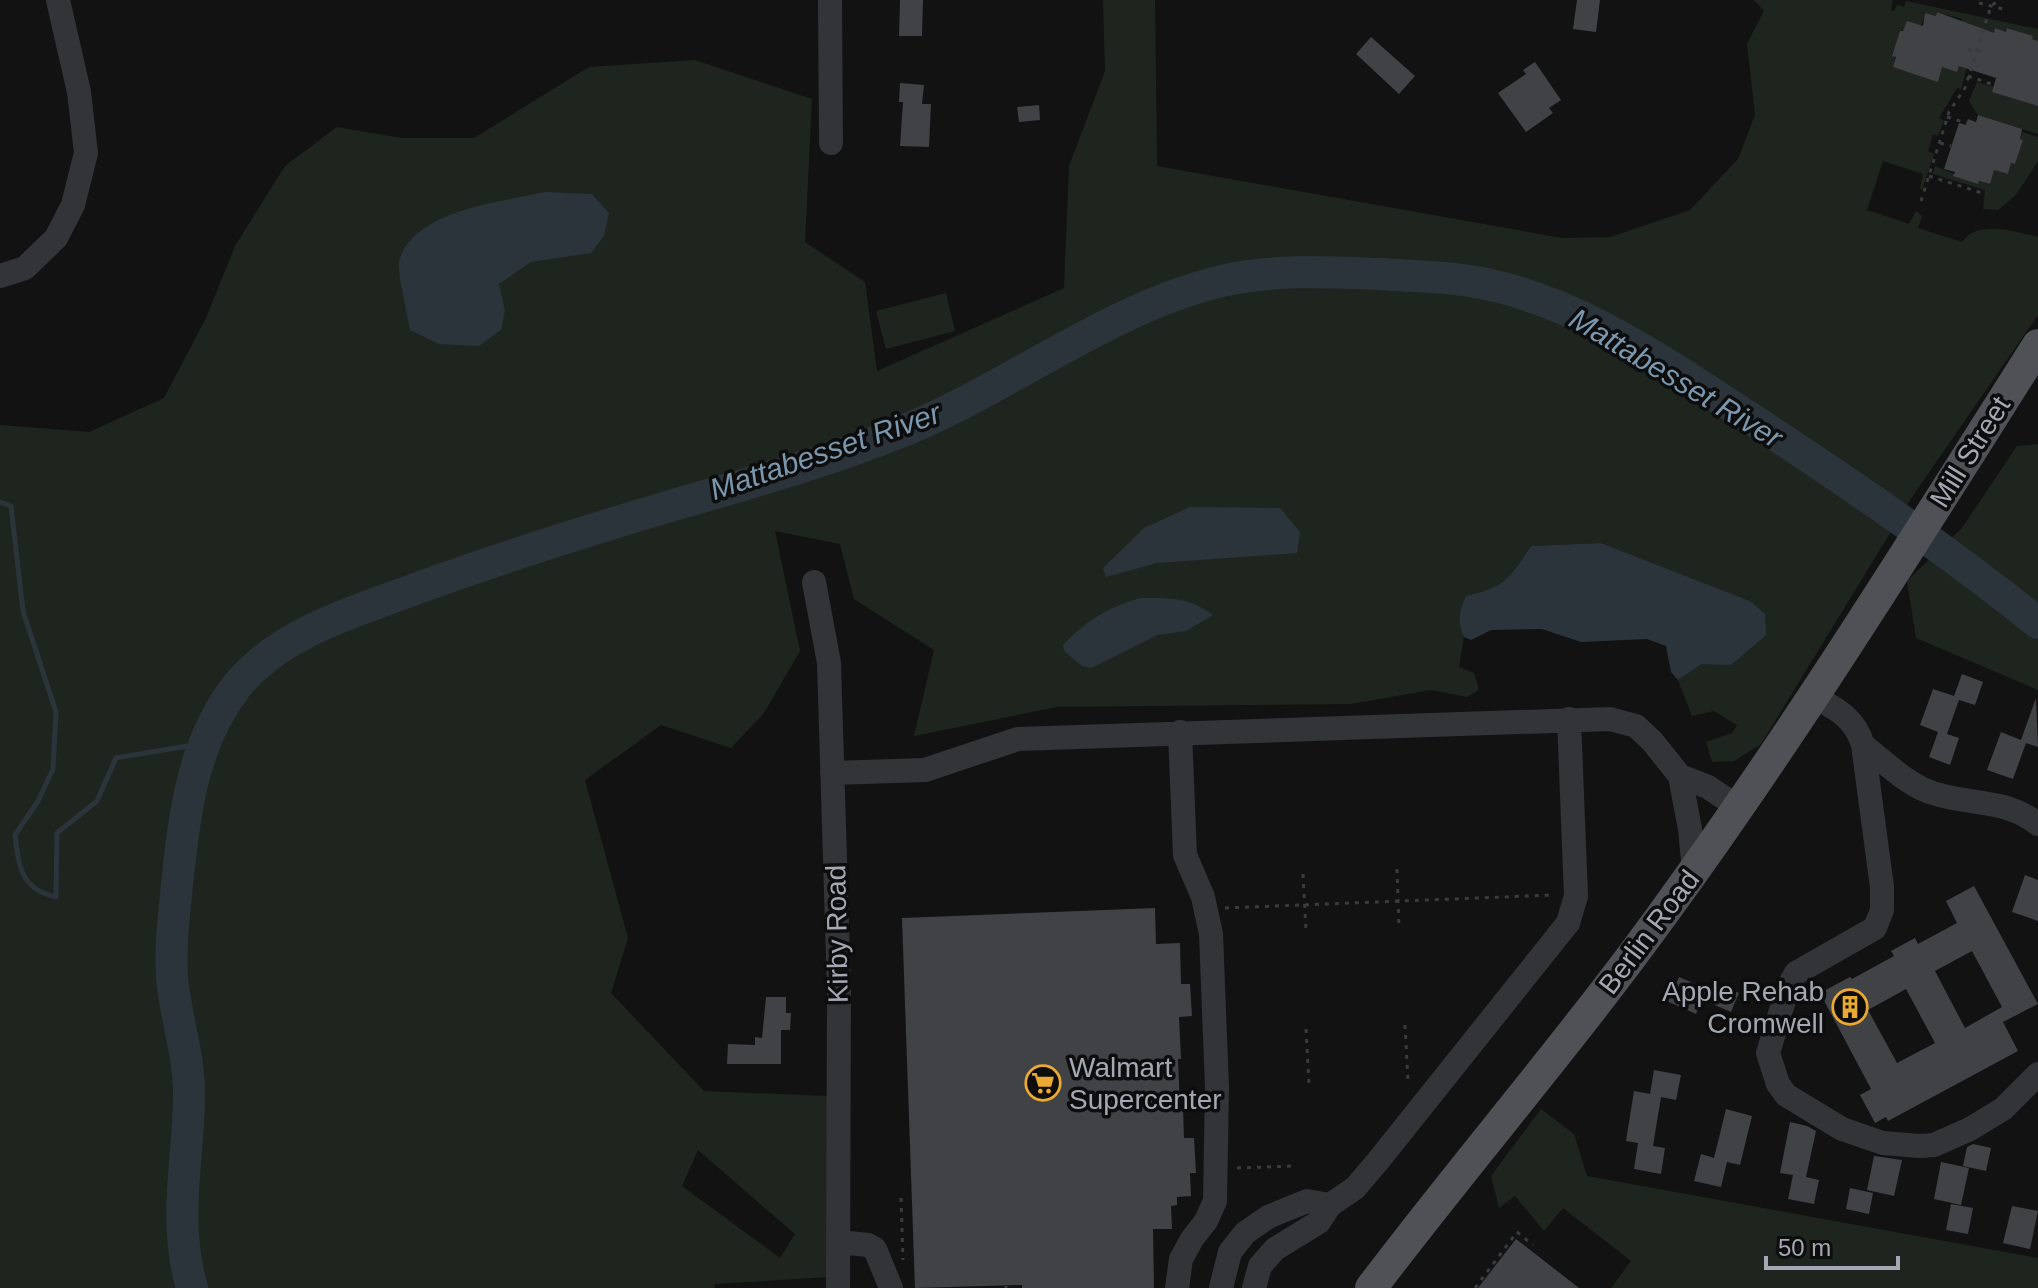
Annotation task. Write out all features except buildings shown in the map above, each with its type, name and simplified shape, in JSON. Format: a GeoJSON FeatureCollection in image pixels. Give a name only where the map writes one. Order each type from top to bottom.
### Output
{"type":"FeatureCollection","features":[{"type":"Feature","properties":{"kind":"main road","name":"Mill Street"},"geometry":{"type":"LineString","coordinates":[[1903,559],[2038,345]]}},
{"type":"Feature","properties":{"kind":"main road","name":"Berlin Road"},"geometry":{"type":"LineString","coordinates":[[1371,1288],[1635,952],[1694,872],[1903,559]]}},
{"type":"Feature","properties":{"kind":"street"},"geometry":{"type":"LineString","coordinates":[[0,276],[25,268],[56,238],[73,205],[86,153],[79,92],[58,0]]}},
{"type":"Feature","properties":{"kind":"street"},"geometry":{"type":"LineString","coordinates":[[830,0],[831,143]]}},
{"type":"Feature","properties":{"kind":"street","name":"Kirby Road"},"geometry":{"type":"LineString","coordinates":[[814,582],[829,663],[839,990],[838,1288]]}},
{"type":"Feature","properties":{"kind":"street"},"geometry":{"type":"LineString","coordinates":[[1813,696],[1846,714],[1858,729],[1863,745],[1882,887],[1882,910],[1875,928],[1796,973],[1788,987],[1768,1053],[1778,1084],[1786,1095],[1842,1129],[1883,1143],[1908,1147],[1934,1145],[1970,1129],[2003,1109],[2038,1074]]}},
{"type":"Feature","properties":{"kind":"street"},"geometry":{"type":"LineString","coordinates":[[1254,1288],[1260,1266],[1275,1249],[1319,1222],[1330,1205],[1355,1188],[1568,923],[1576,896],[1569,719]]}},
{"type":"Feature","properties":{"kind":"street"},"geometry":{"type":"LineString","coordinates":[[832,773],[925,770],[1018,739],[1610,719],[1636,726],[1680,776],[1694,872]]}},
{"type":"Feature","properties":{"kind":"street"},"geometry":{"type":"LineString","coordinates":[[1177,1288],[1181,1259],[1215,1201],[1217,1087],[1211,934],[1203,897],[1185,855],[1180,732]]}},
{"type":"Feature","properties":{"kind":"street"},"geometry":{"type":"LineString","coordinates":[[1863,745],[1916,785],[1935,794],[2017,810],[2038,824]]}},
{"type":"Feature","properties":{"kind":"street"},"geometry":{"type":"LineString","coordinates":[[1680,776],[1708,787],[1739,808]]}},
{"type":"Feature","properties":{"kind":"street"},"geometry":{"type":"LineString","coordinates":[[1221,1288],[1223,1270],[1230,1252],[1245,1233],[1268,1217],[1307,1201],[1330,1205]]}},
{"type":"Feature","properties":{"kind":"street"},"geometry":{"type":"LineString","coordinates":[[839,1242],[868,1245],[875,1249],[890,1287]]}},
{"type":"Feature","properties":{"kind":"path"},"geometry":{"type":"LineString","coordinates":[[1921,201],[1947,117],[1960,97],[1991,6],[1999,0]]}},
{"type":"Feature","properties":{"kind":"path"},"geometry":{"type":"LineString","coordinates":[[1979,3],[2003,9]]}},
{"type":"Feature","properties":{"kind":"path"},"geometry":{"type":"LineString","coordinates":[[1968,49],[1976,52],[1986,50]]}},
{"type":"Feature","properties":{"kind":"path"},"geometry":{"type":"LineString","coordinates":[[1968,76],[1994,85]]}},
{"type":"Feature","properties":{"kind":"path"},"geometry":{"type":"LineString","coordinates":[[1987,82],[1989,76]]}},
{"type":"Feature","properties":{"kind":"path"},"geometry":{"type":"LineString","coordinates":[[1947,117],[1967,123]]}},
{"type":"Feature","properties":{"kind":"path"},"geometry":{"type":"LineString","coordinates":[[1939,142],[1951,146]]}},
{"type":"Feature","properties":{"kind":"path"},"geometry":{"type":"LineString","coordinates":[[1929,176],[1982,193]]}},
{"type":"Feature","properties":{"kind":"path"},"geometry":{"type":"LineString","coordinates":[[1397,869],[1399,928]]}},
{"type":"Feature","properties":{"kind":"path"},"geometry":{"type":"LineString","coordinates":[[1303,874],[1306,931]]}},
{"type":"Feature","properties":{"kind":"path"},"geometry":{"type":"LineString","coordinates":[[1217,909],[1561,894]]}},
{"type":"Feature","properties":{"kind":"path"},"geometry":{"type":"LineString","coordinates":[[1405,1025],[1408,1081]]}},
{"type":"Feature","properties":{"kind":"path"},"geometry":{"type":"LineString","coordinates":[[1306,1029],[1309,1084]]}},
{"type":"Feature","properties":{"kind":"path"},"geometry":{"type":"LineString","coordinates":[[1228,1169],[1293,1166]]}},
{"type":"Feature","properties":{"kind":"path"},"geometry":{"type":"LineString","coordinates":[[890,1287],[903,1272],[901,1198]]}},
{"type":"Feature","properties":{"kind":"path"},"geometry":{"type":"LineString","coordinates":[[1475,1288],[1517,1232],[1533,1245]]}},
{"type":"Feature","properties":{"kind":"shaded area"},"geometry":{"type":"Polygon","coordinates":[[[1103,0],[1155,0],[1157,166],[1562,238],[1610,237],[1690,210],[1738,159],[1755,115],[1747,44],[1764,11],[1754,0],[1893,0],[1891,10],[1894,11],[1897,5],[1904,7],[1906,1],[2038,29],[2038,41],[2008,28],[2006,32],[1996,28],[1989,47],[1961,22],[1962,19],[1937,12],[1936,16],[1917,11],[1925,14],[1921,26],[1900,31],[1897,48],[1892,55],[1895,57],[1893,67],[1938,81],[1942,67],[1957,72],[1963,54],[1970,57],[1961,89],[1957,88],[1939,118],[1944,121],[1938,136],[1933,134],[1928,151],[1934,154],[1922,190],[1923,174],[1883,161],[1867,210],[1909,224],[1916,211],[1922,216],[1918,228],[1962,242],[1969,235],[1987,229],[2038,237],[2038,315],[1914,494],[1761,744],[1734,761],[1712,762],[1706,742],[1732,733],[1737,725],[1714,711],[1692,716],[1678,680],[1702,664],[1750,601],[1601,543],[1531,546],[1505,580],[1490,589],[1466,596],[1459,667],[1474,673],[1479,690],[1467,697],[1431,690],[1351,704],[1057,707],[914,736],[934,650],[854,599],[840,544],[775,531],[800,651],[764,713],[731,748],[661,725],[585,780],[628,938],[611,993],[704,1091],[827,1096],[829,1277],[715,1284],[714,1288],[0,1288],[0,425],[89,432],[164,398],[206,318],[235,246],[285,166],[337,127],[401,138],[474,138],[589,67],[695,60],[812,99],[805,242],[865,282],[877,371],[1064,288],[1069,166],[1105,71],[1103,0]],[[698,1150],[682,1186],[780,1258],[795,1234],[698,1150]]]}},
{"type":"Feature","properties":{"kind":"shaded area"},"geometry":{"type":"Polygon","coordinates":[[[1977,82],[1994,87],[1993,92],[2035,105],[2038,99],[2038,134],[1978,115],[1969,101],[1977,82]]]}},
{"type":"Feature","properties":{"kind":"shaded area"},"geometry":{"type":"Polygon","coordinates":[[[2022,132],[2038,137],[2038,161],[2016,195],[1998,210],[1983,209],[1985,190],[1933,174],[1935,166],[1978,184],[1979,181],[1989,184],[1994,170],[2008,174],[2011,163],[2015,164],[2023,140],[2020,139],[2022,132]]]}},
{"type":"Feature","properties":{"kind":"shaded area"},"geometry":{"type":"Polygon","coordinates":[[[545,192],[592,194],[609,213],[604,236],[591,253],[531,262],[499,284],[505,311],[501,330],[479,346],[439,344],[410,330],[399,268],[407,244],[421,231],[460,211],[545,192]]]}},
{"type":"Feature","properties":{"kind":"shaded area"},"geometry":{"type":"Polygon","coordinates":[[[946,293],[955,331],[886,349],[876,311],[946,293]]]}},
{"type":"Feature","properties":{"kind":"shaded area"},"geometry":{"type":"Polygon","coordinates":[[[2038,444],[2038,690],[1916,638],[1907,581],[1962,528],[2017,446],[2038,444]]]}},
{"type":"Feature","properties":{"kind":"shaded area"},"geometry":{"type":"Polygon","coordinates":[[[1190,507],[1280,508],[1300,532],[1297,553],[1157,563],[1106,577],[1103,568],[1144,528],[1190,507]]]}},
{"type":"Feature","properties":{"kind":"shaded area"},"geometry":{"type":"Polygon","coordinates":[[[1601,543],[1750,601],[1765,614],[1766,635],[1731,665],[1702,664],[1678,680],[1671,672],[1666,646],[1647,639],[1581,642],[1542,629],[1491,630],[1471,640],[1464,637],[1460,616],[1466,596],[1490,589],[1505,580],[1531,546],[1601,543]]]}},
{"type":"Feature","properties":{"kind":"shaded area"},"geometry":{"type":"Polygon","coordinates":[[[1141,598],[1179,600],[1213,615],[1186,631],[1157,635],[1091,668],[1082,666],[1064,651],[1063,645],[1089,622],[1108,610],[1141,598]]]}},
{"type":"Feature","properties":{"kind":"shaded area"},"geometry":{"type":"Polygon","coordinates":[[[1541,1109],[1574,1134],[1587,1176],[2038,1258],[2038,1288],[1611,1288],[1631,1261],[1563,1208],[1544,1231],[1515,1196],[1499,1208],[1491,1176],[1541,1109]]]}},
{"type":"Feature","properties":{"kind":"waterway","name":"Mattabesset River"},"geometry":{"type":"LineString","coordinates":[[192,1288],[183,1238],[189,1093],[172,977],[175,908],[187,807],[200,757],[221,709],[254,668],[296,638],[369,606],[604,526],[816,463],[903,431],[982,393],[1099,329],[1180,293],[1242,277],[1300,272],[1459,279],[1508,289],[1545,301],[1617,335],[1718,397],[1897,517],[2038,623]]}},
{"type":"Feature","properties":{"kind":"waterway"},"geometry":{"type":"LineString","coordinates":[[0,502],[11,506],[23,611],[56,712],[53,769],[38,801],[15,835],[18,857],[29,883],[35,889],[56,897],[57,833],[97,801],[116,758],[205,743]]}},
{"type":"Feature","properties":{"kind":"place","name":"Apple Rehab Cromwell"},"geometry":{"type":"Point","coordinates":[1850,1007]}},
{"type":"Feature","properties":{"kind":"place","name":"Walmart Supercenter"},"geometry":{"type":"Point","coordinates":[1043,1083]}}]}
